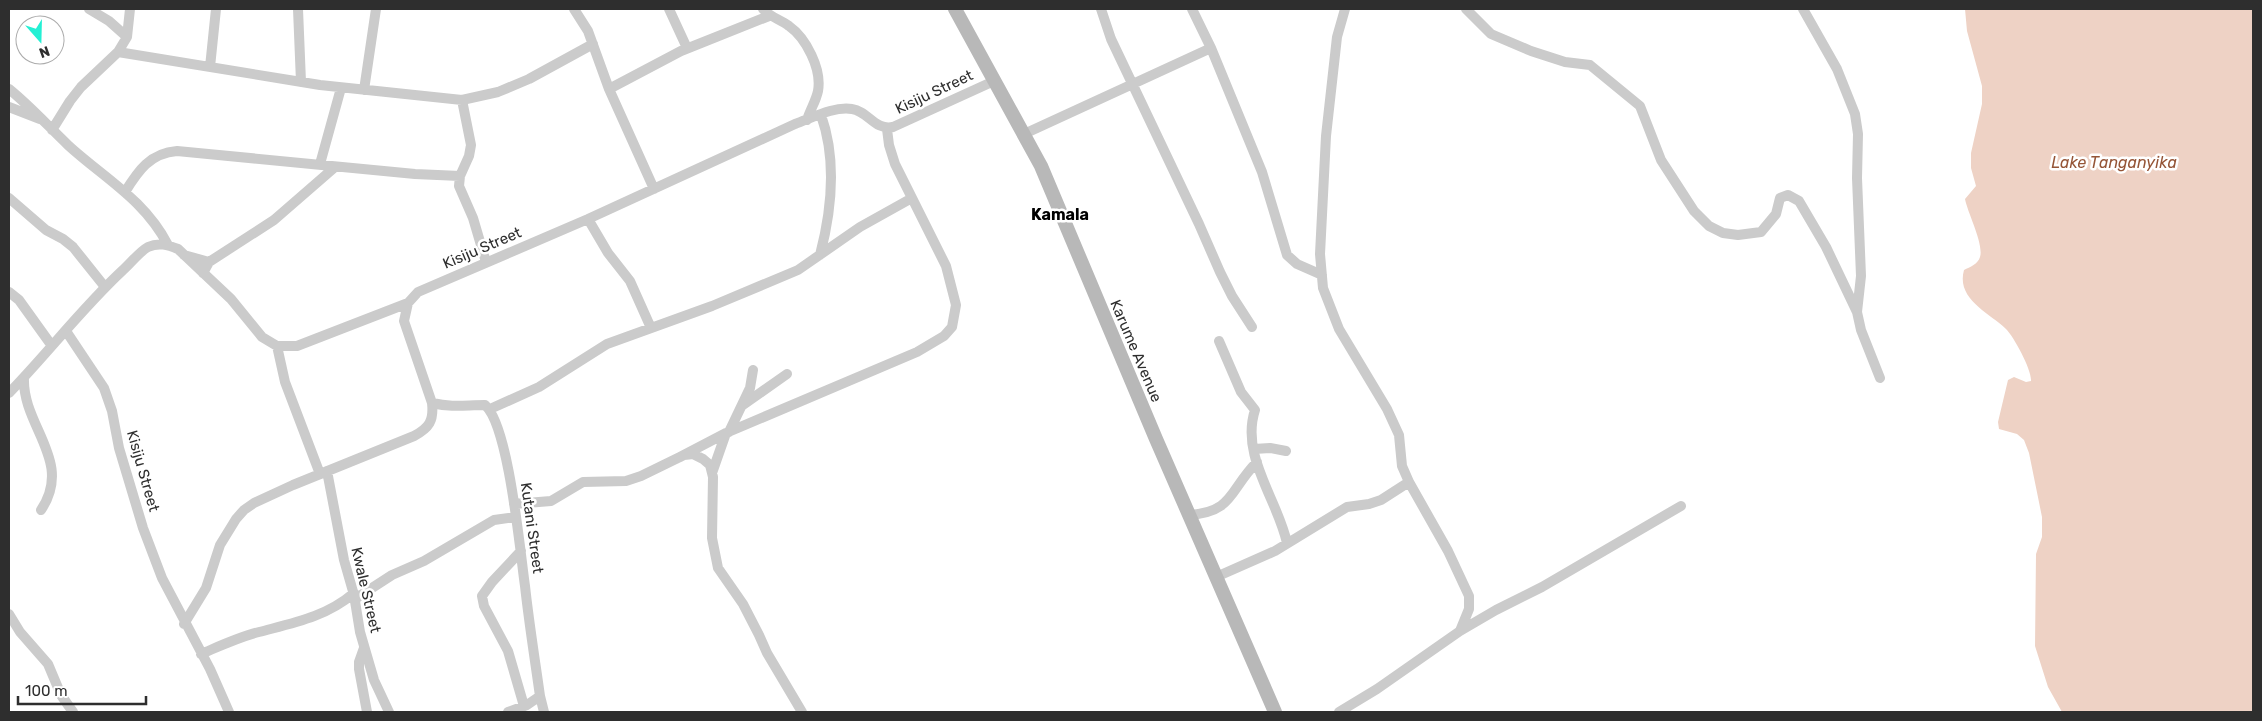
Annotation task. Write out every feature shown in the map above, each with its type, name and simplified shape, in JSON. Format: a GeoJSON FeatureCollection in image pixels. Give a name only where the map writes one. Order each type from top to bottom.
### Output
{"type":"FeatureCollection","features":[{"type":"Feature","properties":{"kind":"street"},"geometry":{"type":"LineString","coordinates":[[89,9],[109,21],[127,37]]}},
{"type":"Feature","properties":{"kind":"street"},"geometry":{"type":"LineString","coordinates":[[52,130],[81,87],[118,52],[127,37],[130,9]]}},
{"type":"Feature","properties":{"kind":"street"},"geometry":{"type":"LineString","coordinates":[[210,67],[216,9]]}},
{"type":"Feature","properties":{"kind":"street"},"geometry":{"type":"LineString","coordinates":[[298,9],[301,82]]}},
{"type":"Feature","properties":{"kind":"street"},"geometry":{"type":"LineString","coordinates":[[364,90],[376,9]]}},
{"type":"Feature","properties":{"kind":"street"},"geometry":{"type":"LineString","coordinates":[[574,9],[588,31],[609,89],[654,189]]}},
{"type":"Feature","properties":{"kind":"street"},"geometry":{"type":"LineString","coordinates":[[669,9],[687,48]]}},
{"type":"Feature","properties":{"kind":"street"},"geometry":{"type":"LineString","coordinates":[[1100,9],[1111,39],[1220,272],[1232,296],[1252,327]]}},
{"type":"Feature","properties":{"kind":"street"},"geometry":{"type":"LineString","coordinates":[[1192,9],[1211,48],[1262,172],[1287,255],[1297,264],[1322,275]]}},
{"type":"Feature","properties":{"kind":"street"},"geometry":{"type":"LineString","coordinates":[[1345,9],[1337,37],[1326,136],[1320,254],[1323,288],[1339,329],[1379,392],[1399,435],[1402,466],[1409,482],[1448,551],[1469,596],[1469,609],[1460,631]]}},
{"type":"Feature","properties":{"kind":"street"},"geometry":{"type":"LineString","coordinates":[[1466,9],[1492,34],[1565,62],[1590,65],[1640,106],[1661,160],[1694,211],[1709,226],[1723,233],[1738,235],[1761,232],[1776,214],[1780,198],[1788,194],[1800,201],[1826,247],[1857,312],[1861,330],[1880,378]]}},
{"type":"Feature","properties":{"kind":"street"},"geometry":{"type":"LineString","coordinates":[[1803,9],[1838,69],[1855,114],[1858,134],[1857,178],[1861,276],[1857,312]]}},
{"type":"Feature","properties":{"kind":"street","name":"Karume Avenue"},"geometry":{"type":"LineString","coordinates":[[960,10],[994,81],[1041,166],[1275,712]]}},
{"type":"Feature","properties":{"kind":"street"},"geometry":{"type":"LineString","coordinates":[[609,89],[687,48],[766,12],[787,24],[800,35],[808,47],[813,60],[819,82],[807,120]]}},
{"type":"Feature","properties":{"kind":"street"},"geometry":{"type":"LineString","coordinates":[[118,52],[340,88],[462,100],[498,92],[529,79],[593,44]]}},
{"type":"Feature","properties":{"kind":"street"},"geometry":{"type":"LineString","coordinates":[[1024,134],[1211,48]]}},
{"type":"Feature","properties":{"kind":"street","name":"Kisiju Street"},"geometry":{"type":"LineString","coordinates":[[278,346],[297,346],[408,303],[418,292],[588,219],[807,120],[841,109],[855,109],[887,129],[994,81]]}},
{"type":"Feature","properties":{"kind":"street"},"geometry":{"type":"LineString","coordinates":[[320,164],[340,88]]}},
{"type":"Feature","properties":{"kind":"street"},"geometry":{"type":"LineString","coordinates":[[9,89],[52,130],[147,212],[168,245],[184,254],[209,262]]}},
{"type":"Feature","properties":{"kind":"street"},"geometry":{"type":"LineString","coordinates":[[462,100],[471,145],[469,156],[460,176],[459,186],[473,218],[486,262]]}},
{"type":"Feature","properties":{"kind":"street"},"geometry":{"type":"LineString","coordinates":[[9,107],[41,119]]}},
{"type":"Feature","properties":{"kind":"street"},"geometry":{"type":"LineString","coordinates":[[820,256],[828,219],[831,171],[830,144],[821,115]]}},
{"type":"Feature","properties":{"kind":"street"},"geometry":{"type":"LineString","coordinates":[[514,504],[551,501],[583,482],[626,481],[680,457],[728,432],[917,352],[944,336],[952,327],[956,306],[946,266],[895,164],[889,146],[887,129]]}},
{"type":"Feature","properties":{"kind":"street"},"geometry":{"type":"LineString","coordinates":[[125,192],[145,164],[167,152],[177,151],[335,167],[460,176]]}},
{"type":"Feature","properties":{"kind":"street"},"geometry":{"type":"LineString","coordinates":[[203,273],[209,262],[274,220],[335,167]]}},
{"type":"Feature","properties":{"kind":"street"},"geometry":{"type":"LineString","coordinates":[[9,198],[46,230],[73,247],[105,287]]}},
{"type":"Feature","properties":{"kind":"street"},"geometry":{"type":"LineString","coordinates":[[432,403],[455,408],[471,405],[485,406],[490,409],[539,387],[607,344],[712,306],[798,270],[860,226],[912,198]]}},
{"type":"Feature","properties":{"kind":"street"},"geometry":{"type":"LineString","coordinates":[[588,219],[608,253],[630,281],[651,328]]}},
{"type":"Feature","properties":{"kind":"street"},"geometry":{"type":"LineString","coordinates":[[9,393],[105,287],[149,247],[168,245]]}},
{"type":"Feature","properties":{"kind":"street"},"geometry":{"type":"LineString","coordinates":[[184,254],[231,299],[262,337],[278,346]]}},
{"type":"Feature","properties":{"kind":"street"},"geometry":{"type":"LineString","coordinates":[[9,292],[18,300],[52,346]]}},
{"type":"Feature","properties":{"kind":"street"},"geometry":{"type":"LineString","coordinates":[[184,624],[206,588],[220,545],[236,519],[254,503],[392,445],[425,430],[431,423],[432,403],[404,321],[408,303]]}},
{"type":"Feature","properties":{"kind":"street","name":"Kisiju Street"},"geometry":{"type":"LineString","coordinates":[[66,331],[104,388],[112,411],[119,448],[143,528],[162,578],[229,712]]}},
{"type":"Feature","properties":{"kind":"street"},"geometry":{"type":"LineString","coordinates":[[1219,341],[1241,392],[1255,410],[1251,421],[1254,450],[1261,477],[1280,517],[1287,543]]}},
{"type":"Feature","properties":{"kind":"street","name":"Kwale Street"},"geometry":{"type":"LineString","coordinates":[[278,346],[286,382],[324,472],[354,596],[364,648],[374,680],[389,712]]}},
{"type":"Feature","properties":{"kind":"street"},"geometry":{"type":"LineString","coordinates":[[712,473],[728,432],[750,388],[753,370]]}},
{"type":"Feature","properties":{"kind":"street"},"geometry":{"type":"LineString","coordinates":[[742,406],[787,374]]}},
{"type":"Feature","properties":{"kind":"street"},"geometry":{"type":"LineString","coordinates":[[24,378],[24,393],[47,453],[52,474],[51,494],[41,510]]}},
{"type":"Feature","properties":{"kind":"street","name":"Kutani Street"},"geometry":{"type":"LineString","coordinates":[[490,409],[504,451],[514,504],[540,696],[544,712]]}},
{"type":"Feature","properties":{"kind":"street"},"geometry":{"type":"LineString","coordinates":[[1254,450],[1270,448],[1286,451]]}},
{"type":"Feature","properties":{"kind":"street"},"geometry":{"type":"LineString","coordinates":[[680,457],[692,454],[704,459],[710,465],[714,485],[712,538],[718,568],[744,606],[767,653],[802,712]]}},
{"type":"Feature","properties":{"kind":"street"},"geometry":{"type":"LineString","coordinates":[[1189,515],[1206,514],[1226,503],[1246,473],[1257,462]]}},
{"type":"Feature","properties":{"kind":"street"},"geometry":{"type":"LineString","coordinates":[[1216,577],[1287,543],[1347,507],[1381,500],[1409,482]]}},
{"type":"Feature","properties":{"kind":"street"},"geometry":{"type":"LineString","coordinates":[[1340,712],[1460,631],[1542,587],[1681,506]]}},
{"type":"Feature","properties":{"kind":"street"},"geometry":{"type":"LineString","coordinates":[[201,654],[259,632],[309,619],[392,575],[424,561],[494,520],[516,517]]}},
{"type":"Feature","properties":{"kind":"street"},"geometry":{"type":"LineString","coordinates":[[521,551],[492,582],[482,596],[484,606],[508,651],[524,706]]}},
{"type":"Feature","properties":{"kind":"street"},"geometry":{"type":"LineString","coordinates":[[9,614],[20,632],[48,664],[62,695],[73,712]]}},
{"type":"Feature","properties":{"kind":"street"},"geometry":{"type":"LineString","coordinates":[[364,648],[359,669],[367,712]]}},
{"type":"Feature","properties":{"kind":"street"},"geometry":{"type":"LineString","coordinates":[[508,712],[524,706],[540,696]]}},
{"type":"Feature","properties":{"kind":"water","name":"Lake Tanganyika"},"geometry":{"type":"Polygon","coordinates":[[[1965,9],[2253,9],[2253,712],[2062,712],[2048,687],[2035,646],[2036,554],[2042,537],[2042,517],[2029,453],[2024,440],[2017,434],[1999,429],[1998,422],[2008,380],[2014,377],[2026,382],[2031,381],[2031,376],[2018,346],[2009,333],[1975,304],[1965,289],[1963,280],[1964,270],[1978,262],[1981,251],[1965,199],[1976,186],[1971,168],[1971,153],[1982,104],[1982,86],[1967,31],[1965,9]]]}},
{"type":"Feature","properties":{"kind":"district","name":"Kamala"},"geometry":{"type":"Point","coordinates":[1060,214]}}]}
